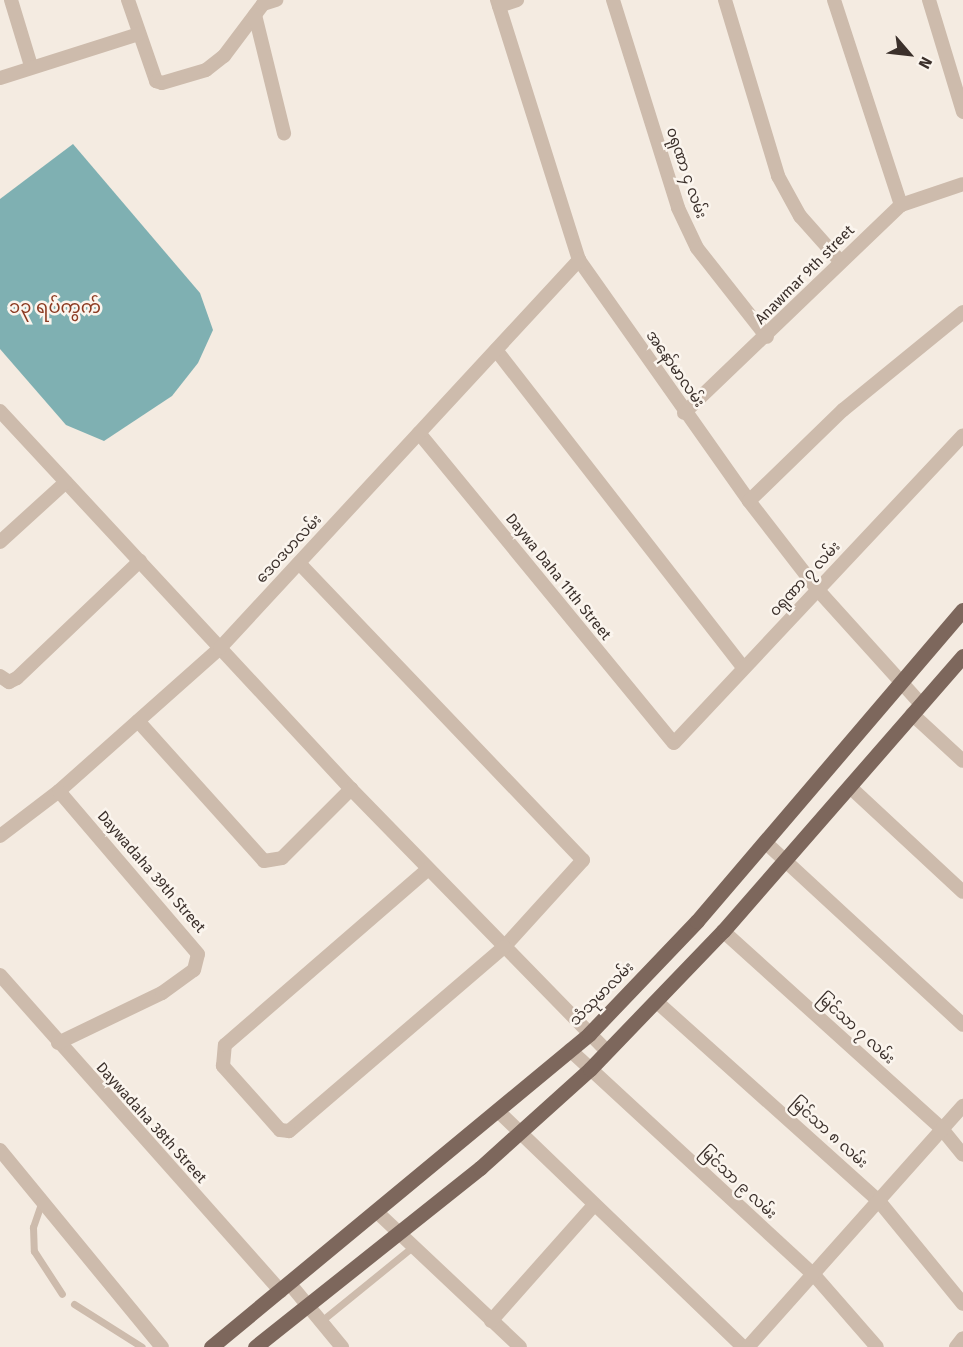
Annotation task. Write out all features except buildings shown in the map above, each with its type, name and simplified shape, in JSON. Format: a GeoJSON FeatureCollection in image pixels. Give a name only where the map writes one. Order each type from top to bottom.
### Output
{"type":"FeatureCollection","features":[{"type":"Feature","properties":{"kind":"main road","name":"သံသုမာလမ်း"},"geometry":{"type":"LineString","coordinates":[[211,1347],[500,1113],[589,1034],[766,843],[963,610]]}},
{"type":"Feature","properties":{"kind":"main road"},"geometry":{"type":"LineString","coordinates":[[255,1347],[397,1235],[517,1135],[590,1069],[723,931],[963,656]]}},
{"type":"Feature","properties":{"kind":"street"},"geometry":{"type":"LineString","coordinates":[[11,0],[31,66]]}},
{"type":"Feature","properties":{"kind":"street"},"geometry":{"type":"LineString","coordinates":[[128,0],[138,34],[162,83],[215,63],[264,5]]}},
{"type":"Feature","properties":{"kind":"street"},"geometry":{"type":"LineString","coordinates":[[498,3],[517,0]]}},
{"type":"Feature","properties":{"kind":"street","name":"၀ရုဏာ ၄ လမ်း"},"geometry":{"type":"LineString","coordinates":[[613,0],[692,238],[767,337]]}},
{"type":"Feature","properties":{"kind":"street"},"geometry":{"type":"LineString","coordinates":[[725,0],[778,176],[800,216],[840,261]]}},
{"type":"Feature","properties":{"kind":"street"},"geometry":{"type":"LineString","coordinates":[[834,0],[901,205]]}},
{"type":"Feature","properties":{"kind":"street"},"geometry":{"type":"LineString","coordinates":[[930,0],[963,112]]}},
{"type":"Feature","properties":{"kind":"street","name":"အနော်မာလမ်း"},"geometry":{"type":"LineString","coordinates":[[498,3],[579,260],[684,413],[749,501],[818,589],[901,682],[916,709],[963,761]]}},
{"type":"Feature","properties":{"kind":"street"},"geometry":{"type":"LineString","coordinates":[[264,5],[284,133]]}},
{"type":"Feature","properties":{"kind":"street"},"geometry":{"type":"LineString","coordinates":[[0,78],[31,66],[138,34]]}},
{"type":"Feature","properties":{"kind":"street","name":"Anawmar 9th street"},"geometry":{"type":"LineString","coordinates":[[684,413],[767,337],[840,261],[901,205],[963,184]]}},
{"type":"Feature","properties":{"kind":"street","name":"ဒေဝဒဟလမ်း"},"geometry":{"type":"LineString","coordinates":[[3,830],[59,791],[220,648],[579,260]]}},
{"type":"Feature","properties":{"kind":"street"},"geometry":{"type":"LineString","coordinates":[[749,501],[843,410],[963,312]]}},
{"type":"Feature","properties":{"kind":"street"},"geometry":{"type":"LineString","coordinates":[[496,350],[744,668]]}},
{"type":"Feature","properties":{"kind":"street"},"geometry":{"type":"LineString","coordinates":[[0,411],[351,789],[607,1052]]}},
{"type":"Feature","properties":{"kind":"street","name":"Daywa Daha 11th Street"},"geometry":{"type":"LineString","coordinates":[[419,433],[671,741]]}},
{"type":"Feature","properties":{"kind":"street","name":"၀ရုဏာ ၇ လမ်း"},"geometry":{"type":"LineString","coordinates":[[671,741],[678,742],[744,668],[963,435]]}},
{"type":"Feature","properties":{"kind":"street"},"geometry":{"type":"LineString","coordinates":[[0,542],[66,482]]}},
{"type":"Feature","properties":{"kind":"street"},"geometry":{"type":"LineString","coordinates":[[0,676],[9,682],[17,678],[140,561]]}},
{"type":"Feature","properties":{"kind":"street"},"geometry":{"type":"LineString","coordinates":[[299,563],[582,860],[504,946],[289,1131],[272,1125],[223,1066],[225,1045],[428,869]]}},
{"type":"Feature","properties":{"kind":"street"},"geometry":{"type":"LineString","coordinates":[[138,721],[264,861],[282,858],[351,789]]}},
{"type":"Feature","properties":{"kind":"street"},"geometry":{"type":"LineString","coordinates":[[850,787],[963,892]]}},
{"type":"Feature","properties":{"kind":"street","name":"Daywadaha 39th Street"},"geometry":{"type":"LineString","coordinates":[[58,1043],[162,993],[198,963],[194,946],[59,791]]}},
{"type":"Feature","properties":{"kind":"street"},"geometry":{"type":"LineString","coordinates":[[766,843],[784,863],[963,1024]]}},
{"type":"Feature","properties":{"kind":"street","name":"မြင်သာ ၇ လမ်း"},"geometry":{"type":"LineString","coordinates":[[723,931],[942,1129],[963,1155]]}},
{"type":"Feature","properties":{"kind":"street","name":"Daywadaha 38th Street"},"geometry":{"type":"LineString","coordinates":[[0,975],[58,1043],[342,1347]]}},
{"type":"Feature","properties":{"kind":"street","name":"မြင်သာ ၈ လမ်း"},"geometry":{"type":"LineString","coordinates":[[657,1002],[878,1200],[963,1304]]}},
{"type":"Feature","properties":{"kind":"street","name":"မြင်သာ ၉ လမ်း"},"geometry":{"type":"LineString","coordinates":[[570,1050],[815,1276],[878,1347]]}},
{"type":"Feature","properties":{"kind":"street"},"geometry":{"type":"LineString","coordinates":[[748,1347],[815,1276],[878,1200],[963,1106]]}},
{"type":"Feature","properties":{"kind":"street"},"geometry":{"type":"LineString","coordinates":[[500,1113],[517,1135],[743,1347]]}},
{"type":"Feature","properties":{"kind":"street"},"geometry":{"type":"LineString","coordinates":[[0,1150],[162,1347]]}},
{"type":"Feature","properties":{"kind":"street"},"geometry":{"type":"LineString","coordinates":[[491,1322],[593,1206]]}},
{"type":"Feature","properties":{"kind":"street"},"geometry":{"type":"LineString","coordinates":[[378,1214],[397,1235],[520,1347]]}},
{"type":"Feature","properties":{"kind":"street"},"geometry":{"type":"LineString","coordinates":[[956,1347],[963,1338]]}},
{"type":"Feature","properties":{"kind":"lane"},"geometry":{"type":"LineString","coordinates":[[42,1201],[33,1227],[34,1251],[62,1294]]}},
{"type":"Feature","properties":{"kind":"lane"},"geometry":{"type":"LineString","coordinates":[[320,1322],[411,1248]]}},
{"type":"Feature","properties":{"kind":"lane"},"geometry":{"type":"LineString","coordinates":[[74,1304],[142,1347]]}},
{"type":"Feature","properties":{"kind":"water"},"geometry":{"type":"Polygon","coordinates":[[[73,144],[200,293],[213,330],[198,363],[172,396],[104,441],[66,425],[0,349],[0,199],[73,144]]]}},
{"type":"Feature","properties":{"kind":"district","name":"၁၃ ရပ်ကွက်"},"geometry":{"type":"Point","coordinates":[55,307]}}]}
